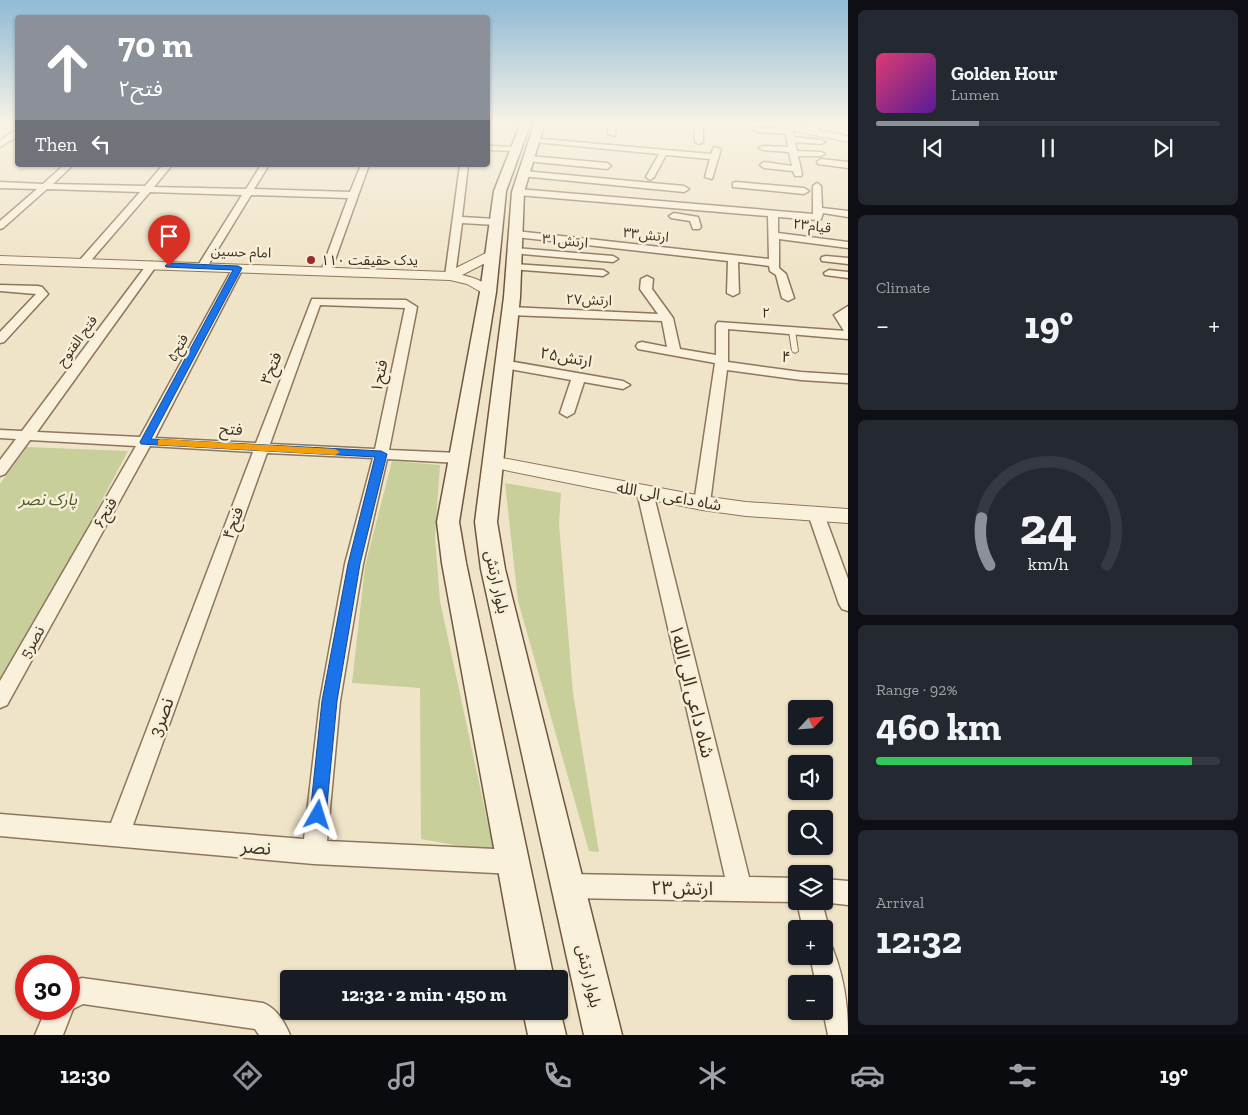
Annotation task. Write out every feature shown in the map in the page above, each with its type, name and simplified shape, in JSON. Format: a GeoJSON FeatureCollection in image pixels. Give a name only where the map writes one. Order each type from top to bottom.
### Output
{"type":"FeatureCollection","features":[{"type":"Feature","properties":{"kind":"main road","name":"بلوار ارتش"},"geometry":{"type":"LineString","coordinates":[[514,170],[500,191],[510,311],[486,522],[493,569],[603,1035]]}},
{"type":"Feature","properties":{"kind":"main road","name":"بلوار ارتش"},"geometry":{"type":"LineString","coordinates":[[523,170],[506,246],[488,292],[448,522],[454,563],[534,970]]}},
{"type":"Feature","properties":{"kind":"main road"},"geometry":{"type":"LineString","coordinates":[[544,1020],[547,1035]]}},
{"type":"Feature","properties":{"kind":"street"},"geometry":{"type":"LineString","coordinates":[[0,226],[64,170]]}},
{"type":"Feature","properties":{"kind":"street"},"geometry":{"type":"LineString","coordinates":[[83,263],[164,170]]}},
{"type":"Feature","properties":{"kind":"street"},"geometry":{"type":"LineString","coordinates":[[202,267],[263,170]]}},
{"type":"Feature","properties":{"kind":"street"},"geometry":{"type":"LineString","coordinates":[[326,271],[363,170]]}},
{"type":"Feature","properties":{"kind":"street"},"geometry":{"type":"LineString","coordinates":[[450,276],[463,170]]}},
{"type":"Feature","properties":{"kind":"street"},"geometry":{"type":"LineString","coordinates":[[578,170],[670,205],[735,194],[804,191]]}},
{"type":"Feature","properties":{"kind":"street"},"geometry":{"type":"LineString","coordinates":[[607,170],[684,189]]}},
{"type":"Feature","properties":{"kind":"street"},"geometry":{"type":"LineString","coordinates":[[650,177],[654,170]]}},
{"type":"Feature","properties":{"kind":"street"},"geometry":{"type":"LineString","coordinates":[[709,177],[711,170]]}},
{"type":"Feature","properties":{"kind":"street"},"geometry":{"type":"LineString","coordinates":[[0,185],[354,195]]}},
{"type":"Feature","properties":{"kind":"street"},"geometry":{"type":"LineString","coordinates":[[735,194],[772,213],[818,217],[817,186]]}},
{"type":"Feature","properties":{"kind":"street"},"geometry":{"type":"LineString","coordinates":[[670,205],[668,215],[695,218],[696,227]]}},
{"type":"Feature","properties":{"kind":"street"},"geometry":{"type":"LineString","coordinates":[[818,210],[848,214]]}},
{"type":"Feature","properties":{"kind":"street"},"geometry":{"type":"LineString","coordinates":[[772,213],[774,269],[781,274],[788,298]]}},
{"type":"Feature","properties":{"kind":"street"},"geometry":{"type":"LineString","coordinates":[[457,220],[506,246],[603,274]]}},
{"type":"Feature","properties":{"kind":"street","name":"قیام۲۳"},"geometry":{"type":"LineString","coordinates":[[772,235],[848,245]]}},
{"type":"Feature","properties":{"kind":"street"},"geometry":{"type":"LineString","coordinates":[[450,276],[506,246]]}},
{"type":"Feature","properties":{"kind":"street","name":"ارتش۳۳"},"geometry":{"type":"LineString","coordinates":[[506,246],[774,263]]}},
{"type":"Feature","properties":{"kind":"street","name":"ارتش۳۱"},"geometry":{"type":"LineString","coordinates":[[506,246],[613,259]]}},
{"type":"Feature","properties":{"kind":"street"},"geometry":{"type":"LineString","coordinates":[[733,259],[733,293]]}},
{"type":"Feature","properties":{"kind":"street"},"geometry":{"type":"LineString","coordinates":[[826,259],[848,261]]}},
{"type":"Feature","properties":{"kind":"street","name":"امام حسین"},"geometry":{"type":"LineString","coordinates":[[0,260],[450,276],[472,281],[488,292]]}},
{"type":"Feature","properties":{"kind":"street","name":"فتح الفتوح"},"geometry":{"type":"LineString","coordinates":[[0,471],[152,265]]}},
{"type":"Feature","properties":{"kind":"street","name":"۵فتح"},"geometry":{"type":"LineString","coordinates":[[145,442],[238,268]]}},
{"type":"Feature","properties":{"kind":"street"},"geometry":{"type":"LineString","coordinates":[[829,273],[848,275]]}},
{"type":"Feature","properties":{"kind":"street"},"geometry":{"type":"LineString","coordinates":[[647,279],[646,289],[667,318],[674,351]]}},
{"type":"Feature","properties":{"kind":"street"},"geometry":{"type":"LineString","coordinates":[[0,288],[41,291],[42,294],[0,339]]}},
{"type":"Feature","properties":{"kind":"street"},"geometry":{"type":"LineString","coordinates":[[603,299],[608,315]]}},
{"type":"Feature","properties":{"kind":"street","name":"۳فتح"},"geometry":{"type":"LineString","coordinates":[[260,448],[316,301],[406,303],[409,305]]}},
{"type":"Feature","properties":{"kind":"street","name":"۱فتح"},"geometry":{"type":"LineString","coordinates":[[314,852],[330,701],[354,564],[381,454],[411,307],[409,305]]}},
{"type":"Feature","properties":{"kind":"street"},"geometry":{"type":"LineString","coordinates":[[848,310],[840,315],[848,328]]}},
{"type":"Feature","properties":{"kind":"street","name":"ارتش۲۷"},"geometry":{"type":"LineString","coordinates":[[510,311],[667,318]]}},
{"type":"Feature","properties":{"kind":"street","name":"۲"},"geometry":{"type":"LineString","coordinates":[[721,363],[722,325],[848,335]]}},
{"type":"Feature","properties":{"kind":"street","name":"۴"},"geometry":{"type":"LineString","coordinates":[[642,346],[674,351],[721,363],[801,376],[848,379]]}},
{"type":"Feature","properties":{"kind":"street"},"geometry":{"type":"LineString","coordinates":[[702,503],[721,363]]}},
{"type":"Feature","properties":{"kind":"street","name":"ارتش۲۵"},"geometry":{"type":"LineString","coordinates":[[503,364],[623,385]]}},
{"type":"Feature","properties":{"kind":"street"},"geometry":{"type":"LineString","coordinates":[[567,413],[579,377]]}},
{"type":"Feature","properties":{"kind":"street","name":"فتح"},"geometry":{"type":"LineString","coordinates":[[0,434],[459,458]]}},
{"type":"Feature","properties":{"kind":"street","name":"۶فتح"},"geometry":{"type":"LineString","coordinates":[[64,584],[145,442]]}},
{"type":"Feature","properties":{"kind":"street","name":"فتح۴"},"geometry":{"type":"LineString","coordinates":[[205,598],[260,448]]}},
{"type":"Feature","properties":{"kind":"street","name":"شاه داعی الی الله"},"geometry":{"type":"LineString","coordinates":[[492,462],[702,503],[848,516]]}},
{"type":"Feature","properties":{"kind":"street","name":"شاه داعی الی الله۱"},"geometry":{"type":"LineString","coordinates":[[645,492],[740,889]]}},
{"type":"Feature","properties":{"kind":"street"},"geometry":{"type":"LineString","coordinates":[[816,514],[848,604]]}},
{"type":"Feature","properties":{"kind":"street","name":"5نصر"},"geometry":{"type":"LineString","coordinates":[[0,699],[64,584]]}},
{"type":"Feature","properties":{"kind":"street","name":"3نصر"},"geometry":{"type":"LineString","coordinates":[[118,835],[205,598]]}},
{"type":"Feature","properties":{"kind":"street","name":"نصر"},"geometry":{"type":"LineString","coordinates":[[0,825],[314,852],[513,862]]}},
{"type":"Feature","properties":{"kind":"street","name":"ارتش۲۳"},"geometry":{"type":"LineString","coordinates":[[568,886],[788,890]]}},
{"type":"Feature","properties":{"kind":"street"},"geometry":{"type":"LineString","coordinates":[[833,892],[848,893]]}},
{"type":"Feature","properties":{"kind":"street"},"geometry":{"type":"LineString","coordinates":[[825,965],[842,1035]]}},
{"type":"Feature","properties":{"kind":"street"},"geometry":{"type":"LineString","coordinates":[[80,992],[263,1017],[275,1033]]}},
{"type":"Feature","properties":{"kind":"street"},"geometry":{"type":"LineString","coordinates":[[49,1035],[55,1020]]}},
{"type":"Feature","properties":{"kind":"lane"},"geometry":{"type":"LineString","coordinates":[[792,330],[795,350]]}},
{"type":"Feature","properties":{"kind":"green space","name":"پارک نصر"},"geometry":{"type":"Polygon","coordinates":[[[27,447],[128,451],[0,692],[0,484],[27,447]]]}},
{"type":"Feature","properties":{"kind":"green space"},"geometry":{"type":"Polygon","coordinates":[[[392,461],[440,465],[435,537],[440,601],[494,852],[421,839],[420,688],[352,683],[365,566],[392,461]]]}},
{"type":"Feature","properties":{"kind":"green space"},"geometry":{"type":"Polygon","coordinates":[[[505,483],[561,493],[559,524],[573,693],[599,852],[589,851],[518,601],[505,483]]]}},
{"type":"Feature","properties":{"kind":"slow traffic"},"geometry":{"type":"LineString","coordinates":[[161,443],[335,452]]}},
{"type":"Feature","properties":{"kind":"place","name":"یدک حقیقت ۱۱۰"},"geometry":{"type":"Point","coordinates":[311,260]}},
{"type":"Feature","properties":{"kind":"route"},"geometry":{"type":"LineString","coordinates":[[169,266],[238,268],[145,442],[381,454],[354,564],[330,701],[318,815]]}}]}
